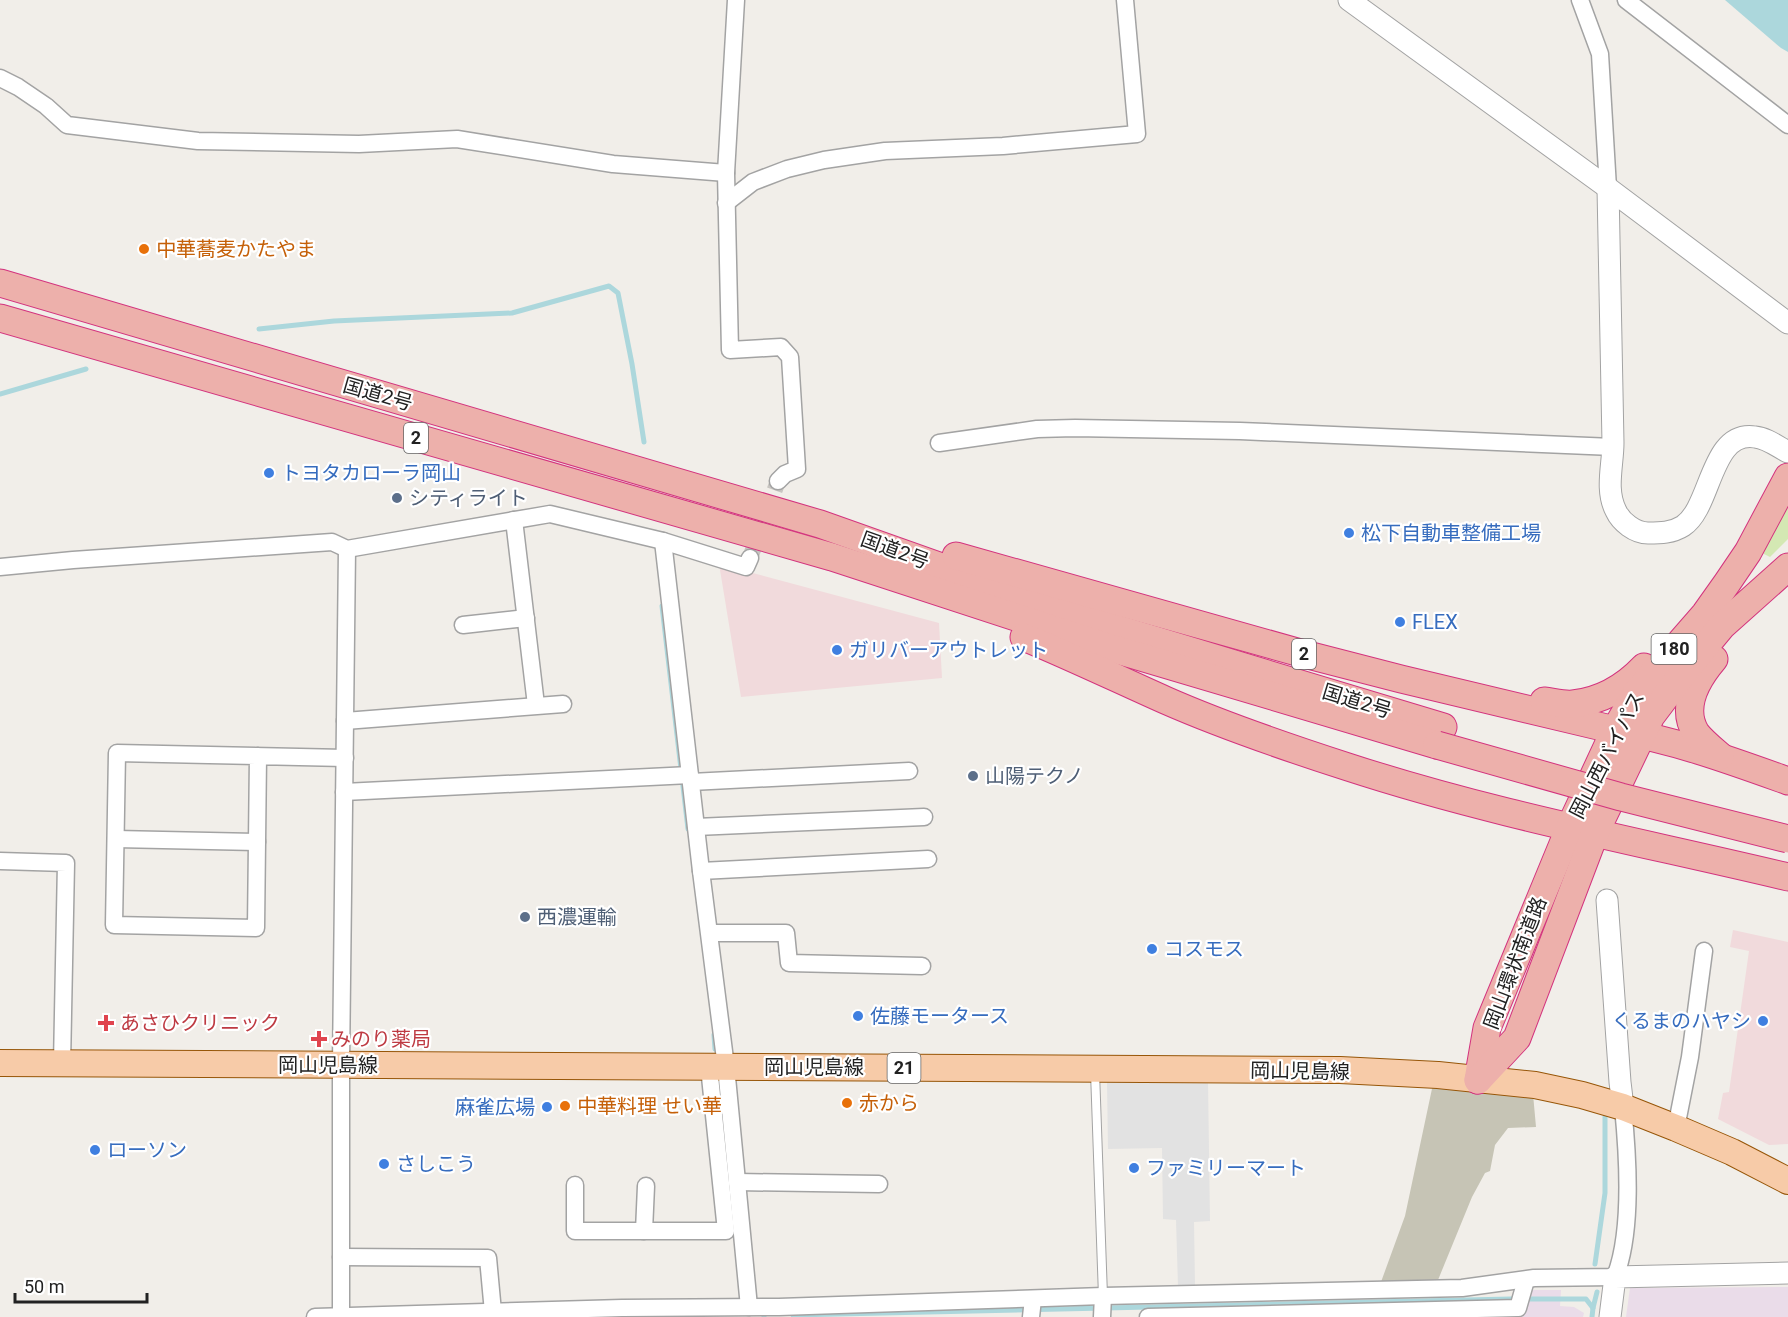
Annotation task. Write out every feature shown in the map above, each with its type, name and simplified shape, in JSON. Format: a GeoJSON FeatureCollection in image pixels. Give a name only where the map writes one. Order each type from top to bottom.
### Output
{"type":"FeatureCollection","features":[{"type":"Feature","properties":{"kind":"highway","name":"国道2号"},"geometry":{"type":"LineString","coordinates":[[0,283],[820,524],[1108,626],[1621,797],[1788,839]]}},
{"type":"Feature","properties":{"kind":"highway","name":"国道2号"},"geometry":{"type":"LineString","coordinates":[[0,318],[832,557],[1104,646],[1440,736],[1629,780],[1788,821]]}},
{"type":"Feature","properties":{"kind":"highway","name":"岡山西バイパス"},"geometry":{"type":"LineString","coordinates":[[1583,830],[1615,730],[1637,692],[1705,614],[1748,552],[1788,477]]}},
{"type":"Feature","properties":{"kind":"highway","name":"2"},"geometry":{"type":"LineString","coordinates":[[820,524],[991,564],[1293,651],[1401,679],[1615,730],[1642,734],[1720,757],[1788,781]]}},
{"type":"Feature","properties":{"kind":"highway","name":"2"},"geometry":{"type":"LineString","coordinates":[[832,557],[1079,660],[1166,700],[1264,739],[1350,768],[1463,800],[1583,830],[1788,877]]}},
{"type":"Feature","properties":{"kind":"highway","name":"岡山西バイパス"},"geometry":{"type":"LineString","coordinates":[[1583,830],[1656,708],[1715,634],[1788,567]]}},
{"type":"Feature","properties":{"kind":"highway"},"geometry":{"type":"LineString","coordinates":[[1720,757],[1696,732],[1689,712],[1693,691],[1706,668],[1788,571]]}},
{"type":"Feature","properties":{"kind":"highway"},"geometry":{"type":"LineString","coordinates":[[1401,679],[1429,678],[1572,705],[1621,689],[1635,677],[1678,629],[1705,614]]}},
{"type":"Feature","properties":{"kind":"highway","name":"岡山環状南道路"},"geometry":{"type":"LineString","coordinates":[[1478,1080],[1517,1038],[1583,830]]}},
{"type":"Feature","properties":{"kind":"main road","name":"岡山児島線"},"geometry":{"type":"LineString","coordinates":[[0,1063],[1340,1070],[1438,1075],[1535,1085],[1623,1107],[1732,1152],[1788,1181]]}},
{"type":"Feature","properties":{"kind":"street"},"geometry":{"type":"LineString","coordinates":[[736,0],[726,173],[730,350],[781,347],[790,357],[797,469],[785,474],[778,481]]}},
{"type":"Feature","properties":{"kind":"street"},"geometry":{"type":"LineString","coordinates":[[726,203],[753,182],[788,169],[824,160],[885,151],[1003,146],[1137,134],[1125,0]]}},
{"type":"Feature","properties":{"kind":"street"},"geometry":{"type":"LineString","coordinates":[[1349,0],[1608,188],[1788,324]]}},
{"type":"Feature","properties":{"kind":"street"},"geometry":{"type":"LineString","coordinates":[[1580,0],[1600,54],[1608,188],[1613,447],[1610,490],[1615,510],[1625,524],[1643,533],[1666,533],[1684,526],[1700,507],[1720,455],[1731,443],[1744,437],[1755,437],[1788,452]]}},
{"type":"Feature","properties":{"kind":"street"},"geometry":{"type":"LineString","coordinates":[[1626,0],[1788,125]]}},
{"type":"Feature","properties":{"kind":"street"},"geometry":{"type":"LineString","coordinates":[[0,78],[18,87],[67,125],[198,141],[359,144],[457,139],[613,164],[726,173]]}},
{"type":"Feature","properties":{"kind":"street"},"geometry":{"type":"LineString","coordinates":[[939,443],[1037,429],[1075,428],[1240,431],[1613,447]]}},
{"type":"Feature","properties":{"kind":"street"},"geometry":{"type":"LineString","coordinates":[[0,567],[332,542],[346,549],[550,514],[663,541],[746,567],[750,558]]}},
{"type":"Feature","properties":{"kind":"street"},"geometry":{"type":"LineString","coordinates":[[514,520],[536,705]]}},
{"type":"Feature","properties":{"kind":"street"},"geometry":{"type":"LineString","coordinates":[[663,541],[686,777],[696,827],[710,933],[718,1067],[732,1208],[749,1307]]}},
{"type":"Feature","properties":{"kind":"street"},"geometry":{"type":"LineString","coordinates":[[341,1316],[346,549]]}},
{"type":"Feature","properties":{"kind":"street"},"geometry":{"type":"LineString","coordinates":[[463,625],[526,618]]}},
{"type":"Feature","properties":{"kind":"street"},"geometry":{"type":"LineString","coordinates":[[345,722],[564,704]]}},
{"type":"Feature","properties":{"kind":"street"},"geometry":{"type":"LineString","coordinates":[[258,756],[256,928],[114,925],[117,753],[258,756],[345,758]]}},
{"type":"Feature","properties":{"kind":"street"},"geometry":{"type":"LineString","coordinates":[[344,792],[686,777],[909,771]]}},
{"type":"Feature","properties":{"kind":"street"},"geometry":{"type":"LineString","coordinates":[[696,827],[924,817]]}},
{"type":"Feature","properties":{"kind":"street"},"geometry":{"type":"LineString","coordinates":[[116,838],[257,842]]}},
{"type":"Feature","properties":{"kind":"street"},"geometry":{"type":"LineString","coordinates":[[701,871],[928,859]]}},
{"type":"Feature","properties":{"kind":"street"},"geometry":{"type":"LineString","coordinates":[[0,861],[66,863],[62,1064]]}},
{"type":"Feature","properties":{"kind":"street"},"geometry":{"type":"LineString","coordinates":[[1607,900],[1620,1082],[1627,1142],[1627,1199],[1621,1261],[1615,1277],[1610,1317]]}},
{"type":"Feature","properties":{"kind":"street"},"geometry":{"type":"LineString","coordinates":[[710,933],[786,933],[789,963],[922,966]]}},
{"type":"Feature","properties":{"kind":"street"},"geometry":{"type":"LineString","coordinates":[[1676,1128],[1690,1057],[1704,951]]}},
{"type":"Feature","properties":{"kind":"street"},"geometry":{"type":"LineString","coordinates":[[575,1185],[575,1231],[726,1231],[737,1182],[718,1067]]}},
{"type":"Feature","properties":{"kind":"street"},"geometry":{"type":"LineString","coordinates":[[737,1182],[879,1184]]}},
{"type":"Feature","properties":{"kind":"street"},"geometry":{"type":"LineString","coordinates":[[644,1231],[646,1186]]}},
{"type":"Feature","properties":{"kind":"street"},"geometry":{"type":"LineString","coordinates":[[341,1257],[488,1258],[492,1312]]}},
{"type":"Feature","properties":{"kind":"street"},"geometry":{"type":"LineString","coordinates":[[315,1317],[749,1307],[778,1312],[895,1308],[1222,1307],[1361,1304],[1518,1308],[1523,1292],[1534,1278],[1788,1273]]}},
{"type":"Feature","properties":{"kind":"street"},"geometry":{"type":"LineString","coordinates":[[1148,1317],[1175,1316],[1222,1307],[1337,1315],[1361,1304],[1462,1288],[1523,1292]]}},
{"type":"Feature","properties":{"kind":"lane"},"geometry":{"type":"LineString","coordinates":[[1095,1069],[1102,1307]]}},
{"type":"Feature","properties":{"kind":"shaded area","name":"ガリバーアウトレット"},"geometry":{"type":"Polygon","coordinates":[[[719,564],[939,623],[942,678],[741,697],[719,564]]]}},
{"type":"Feature","properties":{"kind":"shaded area","name":"くるまのハヤシ"},"geometry":{"type":"Polygon","coordinates":[[[1733,930],[1788,942],[1788,1144],[1769,1145],[1718,1119],[1723,1093],[1729,1092],[1749,951],[1730,947],[1733,930]]]}},
{"type":"Feature","properties":{"kind":"shaded area"},"geometry":{"type":"Polygon","coordinates":[[[1208,1081],[1210,1221],[1194,1222],[1195,1286],[1178,1286],[1176,1220],[1163,1219],[1162,1148],[1108,1149],[1107,1082],[1208,1081]]]}},
{"type":"Feature","properties":{"kind":"shaded area"},"geometry":{"type":"Polygon","coordinates":[[[1433,1084],[1533,1094],[1536,1127],[1508,1128],[1495,1145],[1490,1171],[1485,1173],[1472,1197],[1438,1280],[1381,1282],[1405,1216],[1433,1084]]]}},
{"type":"Feature","properties":{"kind":"shaded area"},"geometry":{"type":"Polygon","coordinates":[[[1788,1287],[1788,1317],[1626,1317],[1630,1288],[1788,1287]]]}},
{"type":"Feature","properties":{"kind":"shaded area"},"geometry":{"type":"Polygon","coordinates":[[[1521,1290],[1561,1290],[1560,1306],[1574,1307],[1584,1313],[1583,1317],[1491,1317],[1505,1313],[1521,1290]]]}},
{"type":"Feature","properties":{"kind":"green space"},"geometry":{"type":"Polygon","coordinates":[[[1788,504],[1788,539],[1770,557],[1762,553],[1788,504]]]}},
{"type":"Feature","properties":{"kind":"water"},"geometry":{"type":"Polygon","coordinates":[[[1725,0],[1788,0],[1788,52],[1781,48],[1725,0]]]}},
{"type":"Feature","properties":{"kind":"waterway"},"geometry":{"type":"LineString","coordinates":[[259,329],[334,321],[512,313],[609,286],[618,293],[644,442]]}},
{"type":"Feature","properties":{"kind":"waterway"},"geometry":{"type":"LineString","coordinates":[[0,394],[86,369]]}},
{"type":"Feature","properties":{"kind":"waterway"},"geometry":{"type":"LineString","coordinates":[[662,606],[688,829]]}},
{"type":"Feature","properties":{"kind":"waterway"},"geometry":{"type":"LineString","coordinates":[[714,1035],[715,1049]]}},
{"type":"Feature","properties":{"kind":"waterway"},"geometry":{"type":"LineString","coordinates":[[1595,1264],[1605,1193],[1605,1117]]}},
{"type":"Feature","properties":{"kind":"waterway"},"geometry":{"type":"LineString","coordinates":[[1593,1308],[1597,1292]]}},
{"type":"Feature","properties":{"kind":"waterway"},"geometry":{"type":"LineString","coordinates":[[793,1315],[1586,1299],[1593,1308],[1592,1317]]}},
{"type":"Feature","properties":{"kind":"tunnel"},"geometry":{"type":"LineString","coordinates":[[750,558],[778,481]]}},
{"type":"Feature","properties":{"kind":"place","name":"中華蕎麦かたやま"},"geometry":{"type":"Point","coordinates":[144,249]}},
{"type":"Feature","properties":{"kind":"place","name":"トヨタカローラ岡山"},"geometry":{"type":"Point","coordinates":[269,473]}},
{"type":"Feature","properties":{"kind":"place","name":"シティライト"},"geometry":{"type":"Point","coordinates":[397,498]}},
{"type":"Feature","properties":{"kind":"place","name":"松下自動車整備工場"},"geometry":{"type":"Point","coordinates":[1349,533]}},
{"type":"Feature","properties":{"kind":"place","name":"FLEX"},"geometry":{"type":"Point","coordinates":[1400,622]}},
{"type":"Feature","properties":{"kind":"place","name":"ガリバーアウトレット"},"geometry":{"type":"Point","coordinates":[837,650]}},
{"type":"Feature","properties":{"kind":"place","name":"山陽テクノ"},"geometry":{"type":"Point","coordinates":[973,776]}},
{"type":"Feature","properties":{"kind":"place","name":"西濃運輸"},"geometry":{"type":"Point","coordinates":[525,917]}},
{"type":"Feature","properties":{"kind":"place","name":"コスモス"},"geometry":{"type":"Point","coordinates":[1152,949]}},
{"type":"Feature","properties":{"kind":"place","name":"佐藤モータース"},"geometry":{"type":"Point","coordinates":[858,1016]}},
{"type":"Feature","properties":{"kind":"place","name":"くるまのハヤシ"},"geometry":{"type":"Point","coordinates":[1763,1021]}},
{"type":"Feature","properties":{"kind":"place","name":"あさひクリニック"},"geometry":{"type":"Point","coordinates":[106,1023]}},
{"type":"Feature","properties":{"kind":"place","name":"みのり薬局"},"geometry":{"type":"Point","coordinates":[319,1039]}},
{"type":"Feature","properties":{"kind":"place","name":"赤から"},"geometry":{"type":"Point","coordinates":[847,1103]}},
{"type":"Feature","properties":{"kind":"place","name":"中華料理 せい華"},"geometry":{"type":"Point","coordinates":[565,1106]}},
{"type":"Feature","properties":{"kind":"place","name":"麻雀広場"},"geometry":{"type":"Point","coordinates":[547,1107]}},
{"type":"Feature","properties":{"kind":"place","name":"ローソン"},"geometry":{"type":"Point","coordinates":[95,1150]}},
{"type":"Feature","properties":{"kind":"place","name":"さしこう"},"geometry":{"type":"Point","coordinates":[384,1164]}},
{"type":"Feature","properties":{"kind":"place","name":"ファミリーマート"},"geometry":{"type":"Point","coordinates":[1134,1168]}}]}
